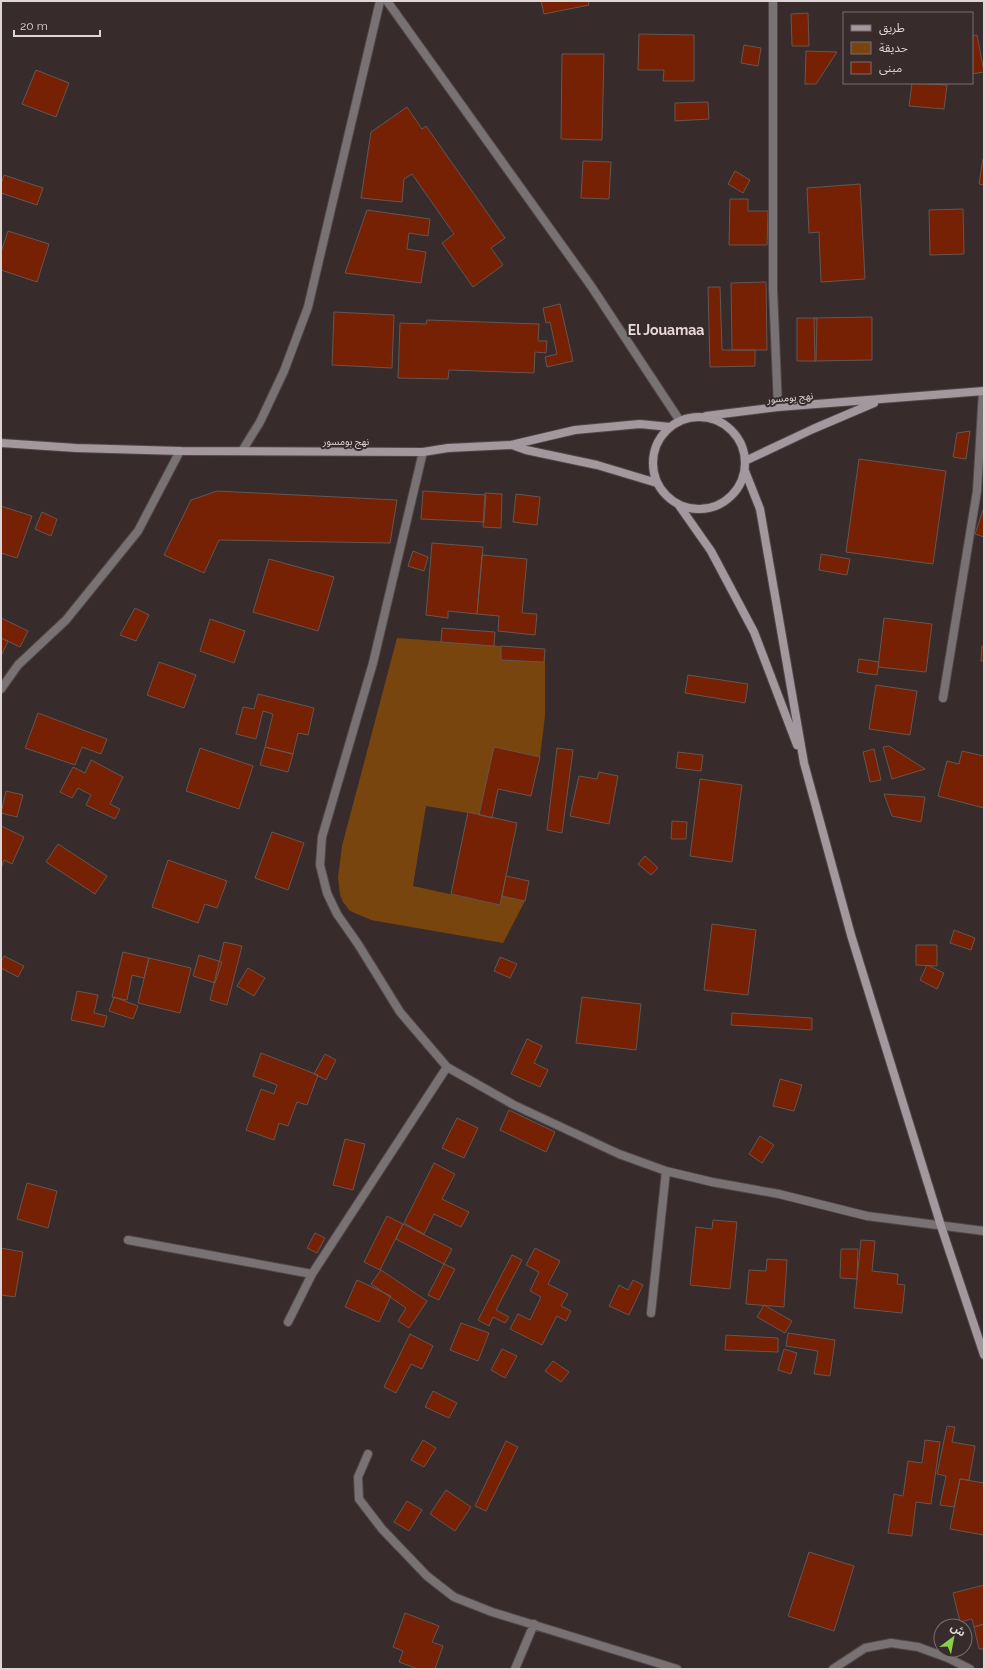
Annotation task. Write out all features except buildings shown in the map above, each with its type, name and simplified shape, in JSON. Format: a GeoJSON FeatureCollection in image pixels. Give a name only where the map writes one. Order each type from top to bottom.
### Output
{"type":"FeatureCollection","features":[{"type":"Feature","properties":{"kind":"main road","name":"نهج بومسور"},"geometry":{"type":"LineString","coordinates":[[701,417],[778,407],[983,391]]}},
{"type":"Feature","properties":{"kind":"main road","name":"نهج بومسور"},"geometry":{"type":"LineString","coordinates":[[745,461],[880,400]]}},
{"type":"Feature","properties":{"kind":"main road"},"geometry":{"type":"LineString","coordinates":[[678,504],[695,509],[712,507],[728,500],[739,487],[745,471],[745,461],[741,444],[732,431],[718,421],[701,417],[690,417],[670,427],[660,439],[654,452],[653,468],[657,483],[666,495],[678,504],[711,551],[754,632],[804,763]]}},
{"type":"Feature","properties":{"kind":"main road","name":"نهج بومسور"},"geometry":{"type":"LineString","coordinates":[[1,443],[69,448],[180,451],[423,452],[448,448],[511,445],[575,430],[640,424],[670,427]]}},
{"type":"Feature","properties":{"kind":"main road","name":"نهج بومسور"},"geometry":{"type":"LineString","coordinates":[[511,445],[526,450],[596,465],[657,483]]}},
{"type":"Feature","properties":{"kind":"main road"},"geometry":{"type":"LineString","coordinates":[[745,471],[760,509],[804,763],[851,935],[941,1226],[984,1355]]}},
{"type":"Feature","properties":{"kind":"street"},"geometry":{"type":"LineString","coordinates":[[242,451],[260,422],[284,371],[308,307],[380,1]]}},
{"type":"Feature","properties":{"kind":"street"},"geometry":{"type":"LineString","coordinates":[[387,1],[591,286],[680,421]]}},
{"type":"Feature","properties":{"kind":"street"},"geometry":{"type":"LineString","coordinates":[[773,1],[773,281],[778,407]]}},
{"type":"Feature","properties":{"kind":"street"},"geometry":{"type":"LineString","coordinates":[[943,698],[977,491],[983,391]]}},
{"type":"Feature","properties":{"kind":"street"},"geometry":{"type":"LineString","coordinates":[[1,689],[18,665],[66,620],[138,531],[180,451]]}},
{"type":"Feature","properties":{"kind":"street"},"geometry":{"type":"LineString","coordinates":[[423,452],[373,663],[322,837],[320,865],[327,893],[337,914],[358,944],[400,1012],[447,1067],[521,1108],[619,1154],[666,1171],[712,1182],[779,1194],[867,1216],[984,1231]]}},
{"type":"Feature","properties":{"kind":"street"},"geometry":{"type":"LineString","coordinates":[[288,1322],[312,1274],[447,1067]]}},
{"type":"Feature","properties":{"kind":"street"},"geometry":{"type":"LineString","coordinates":[[651,1313],[666,1171]]}},
{"type":"Feature","properties":{"kind":"street"},"geometry":{"type":"LineString","coordinates":[[128,1240],[312,1274]]}},
{"type":"Feature","properties":{"kind":"street"},"geometry":{"type":"LineString","coordinates":[[368,1454],[358,1477],[359,1499],[382,1529],[427,1576],[454,1597],[492,1612],[677,1669]]}},
{"type":"Feature","properties":{"kind":"street"},"geometry":{"type":"LineString","coordinates":[[515,1669],[534,1624]]}},
{"type":"Feature","properties":{"kind":"street"},"geometry":{"type":"LineString","coordinates":[[833,1669],[865,1648],[891,1643],[918,1647],[948,1658],[970,1669]]}},
{"type":"Feature","properties":{"kind":"green space"},"geometry":{"type":"Polygon","coordinates":[[[397,638],[545,649],[545,716],[540,757],[494,747],[479,815],[426,806],[413,886],[499,905],[502,896],[525,901],[503,943],[371,920],[350,911],[340,895],[338,877],[342,846],[397,638]]]}},
{"type":"Feature","properties":{"kind":"district","name":"El Jouamaa"},"geometry":{"type":"Point","coordinates":[666,330]}}]}
